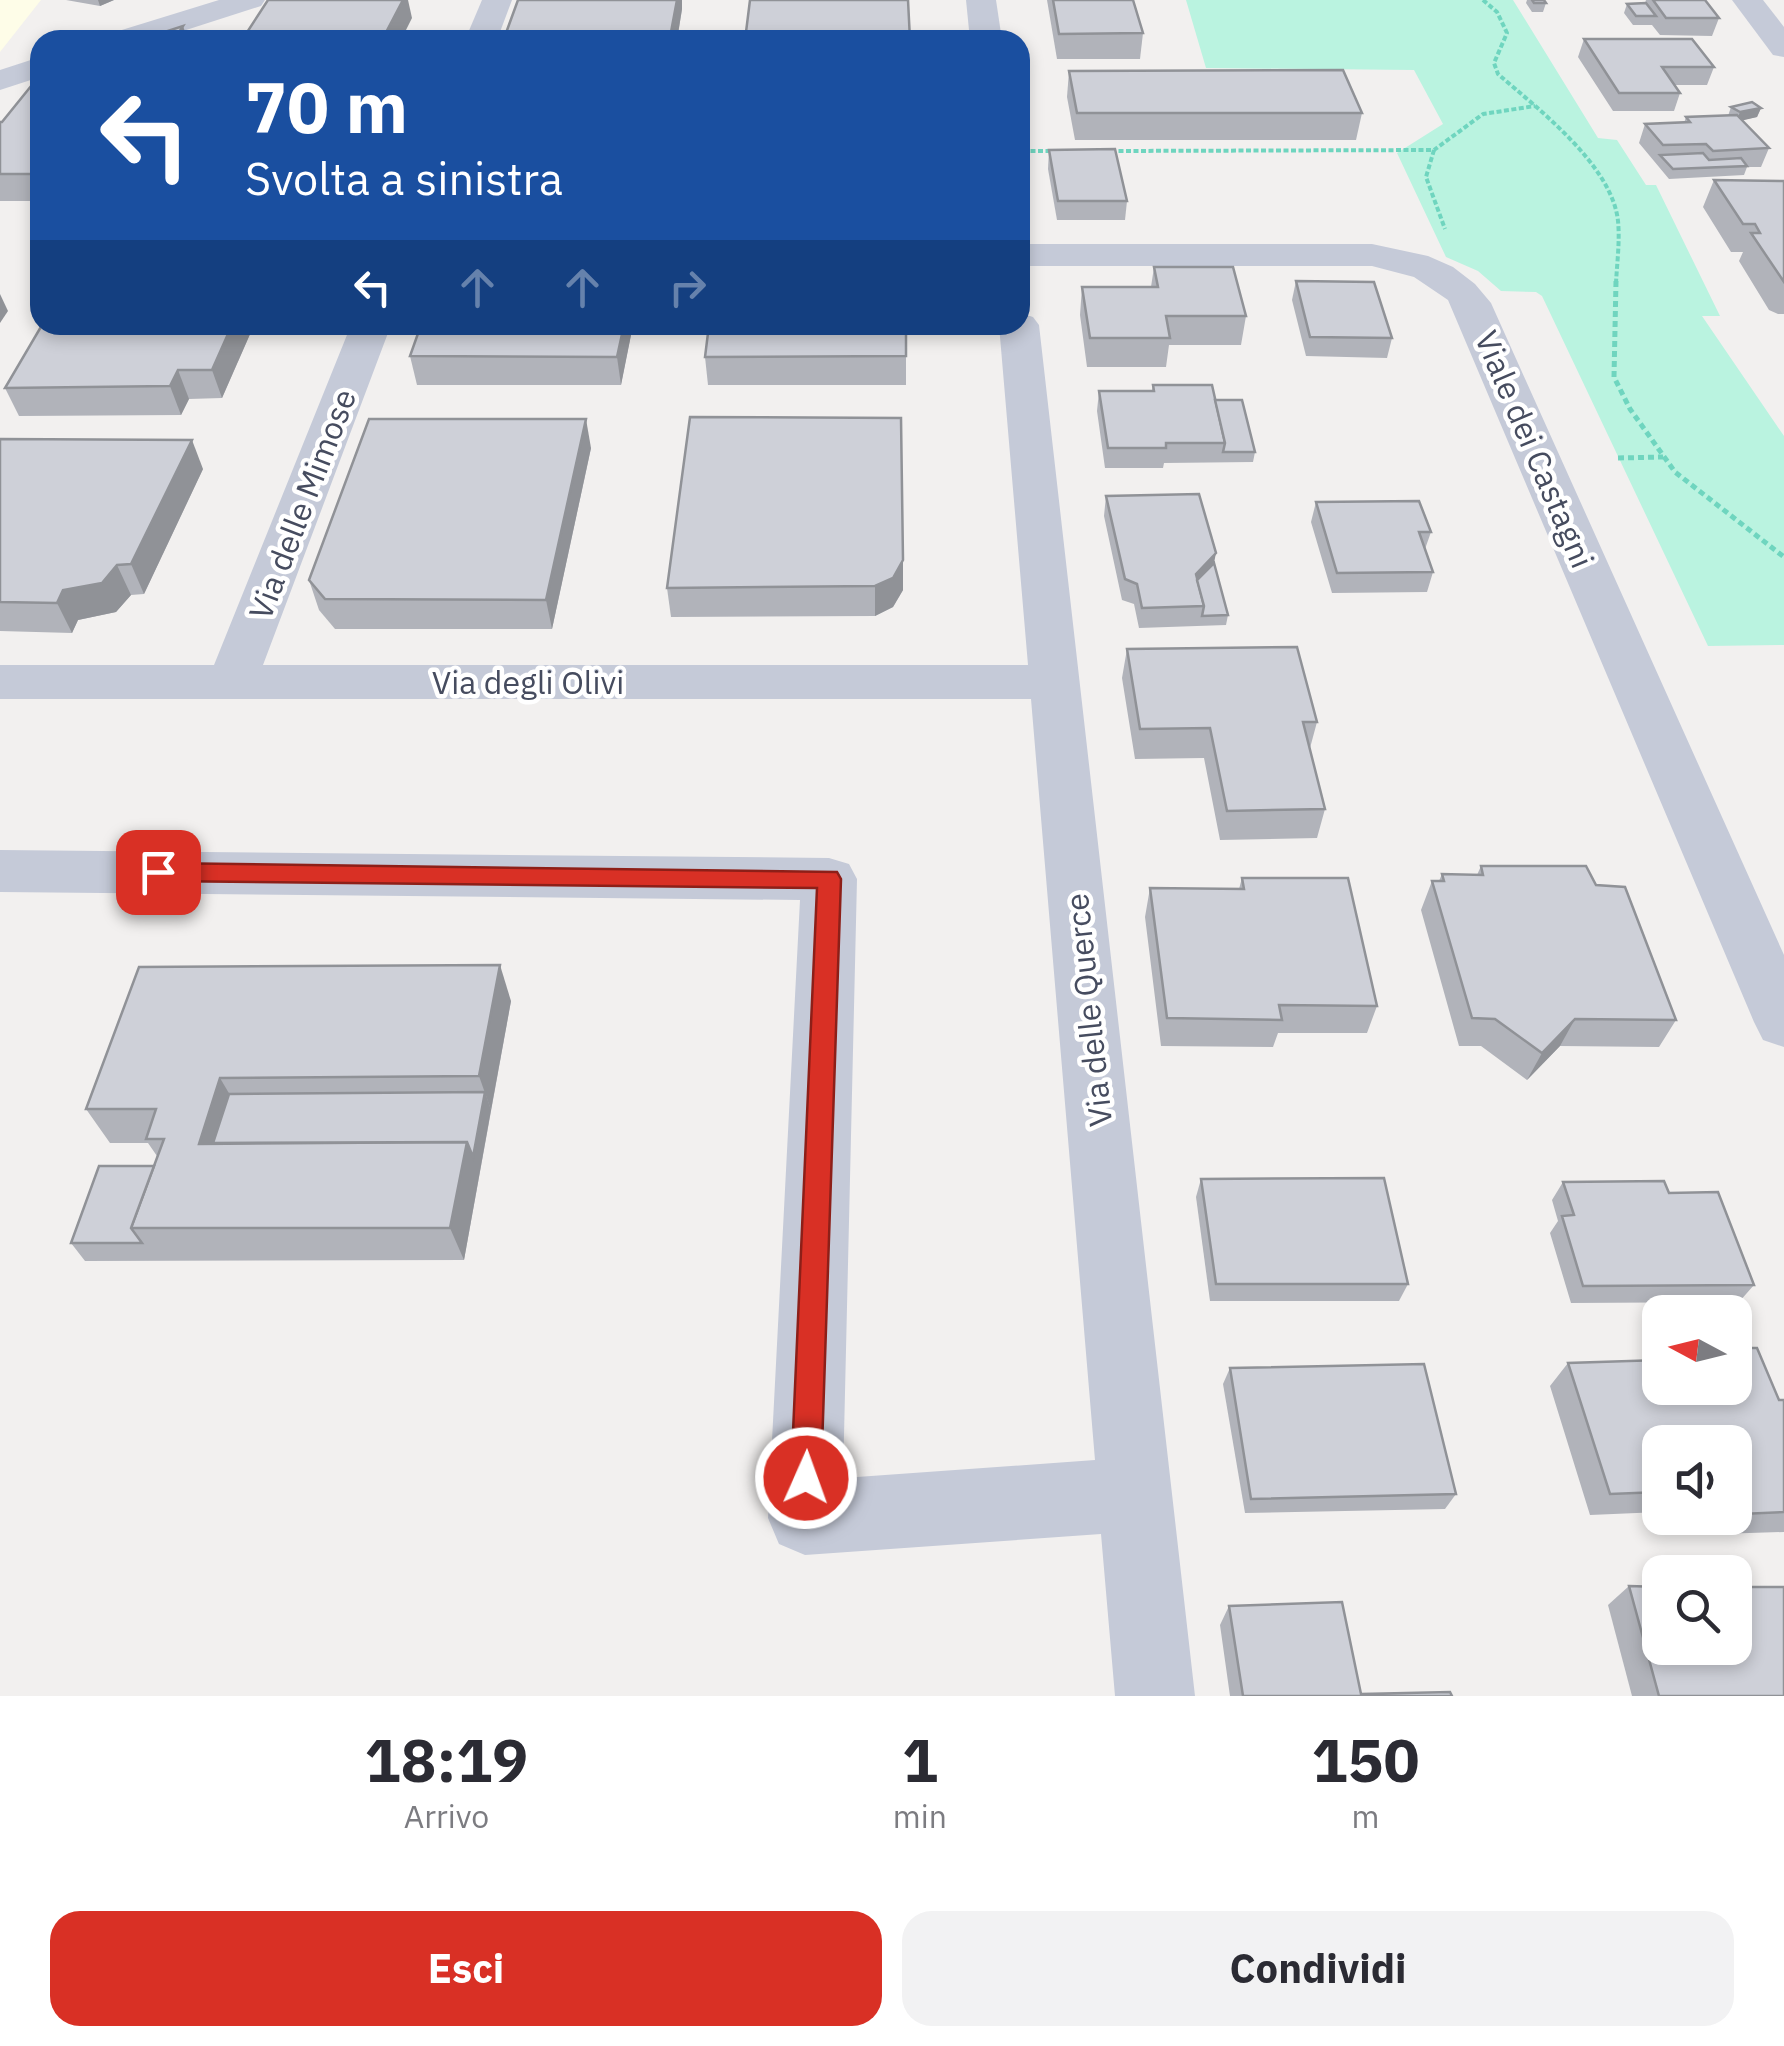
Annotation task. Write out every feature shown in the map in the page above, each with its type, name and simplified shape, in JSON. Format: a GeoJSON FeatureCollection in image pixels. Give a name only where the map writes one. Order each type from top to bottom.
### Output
{"type":"FeatureCollection","features":[{"type":"Feature","properties":{"kind":"street"},"geometry":{"type":"LineString","coordinates":[[155,30],[250,0]]}},
{"type":"Feature","properties":{"kind":"street"},"geometry":{"type":"LineString","coordinates":[[486,30],[497,0]]}},
{"type":"Feature","properties":{"kind":"street"},"geometry":{"type":"LineString","coordinates":[[981,0],[985,30]]}},
{"type":"Feature","properties":{"kind":"street"},"geometry":{"type":"LineString","coordinates":[[1747,0],[1784,48]]}},
{"type":"Feature","properties":{"kind":"street"},"geometry":{"type":"LineString","coordinates":[[1773,0],[1784,14]]}},
{"type":"Feature","properties":{"kind":"street"},"geometry":{"type":"LineString","coordinates":[[0,80],[30,70]]}},
{"type":"Feature","properties":{"kind":"street","name":"Viale dei Castagni"},"geometry":{"type":"LineString","coordinates":[[1030,256],[1372,256],[1423,266],[1464,293],[1472,303],[1784,1022]]}},
{"type":"Feature","properties":{"kind":"street","name":"Via delle Mimose"},"geometry":{"type":"LineString","coordinates":[[232,682],[367,335]]}},
{"type":"Feature","properties":{"kind":"street","name":"Via delle Querce"},"geometry":{"type":"LineString","coordinates":[[1020,335],[1155,1696]]}},
{"type":"Feature","properties":{"kind":"street","name":"Via degli Olivi"},"geometry":{"type":"LineString","coordinates":[[0,682],[1056,682]]}},
{"type":"Feature","properties":{"kind":"street"},"geometry":{"type":"LineString","coordinates":[[0,871],[829,879],[805,1518],[1136,1494]]}},
{"type":"Feature","properties":{"kind":"path"},"geometry":{"type":"LineString","coordinates":[[1483,0],[1497,12],[1507,33],[1494,63],[1498,74],[1572,140],[1611,196],[1618,219],[1614,377],[1675,472],[1784,557]]}},
{"type":"Feature","properties":{"kind":"path"},"geometry":{"type":"LineString","coordinates":[[1102,151],[1434,150],[1483,114],[1536,106]]}},
{"type":"Feature","properties":{"kind":"path"},"geometry":{"type":"LineString","coordinates":[[1434,150],[1426,177],[1445,229]]}},
{"type":"Feature","properties":{"kind":"path"},"geometry":{"type":"LineString","coordinates":[[1030,151],[1062,151]]}},
{"type":"Feature","properties":{"kind":"path"},"geometry":{"type":"LineString","coordinates":[[1618,458],[1663,458]]}},
{"type":"Feature","properties":{"kind":"shaded area"},"geometry":{"type":"Polygon","coordinates":[[[0,0],[41,0],[0,52],[0,0]]]}},
{"type":"Feature","properties":{"kind":"green space"},"geometry":{"type":"Polygon","coordinates":[[[1186,0],[1513,0],[1598,138],[1617,140],[1646,185],[1656,185],[1720,316],[1702,316],[1784,436],[1784,645],[1708,646],[1542,296],[1536,292],[1501,291],[1478,271],[1446,257],[1397,153],[1443,124],[1414,70],[1206,68],[1186,0]]]}},
{"type":"Feature","properties":{"kind":"building"},"geometry":{"type":"Polygon","coordinates":[[[268,0],[403,0],[387,30],[248,30],[268,0]]]}},
{"type":"Feature","properties":{"kind":"building"},"geometry":{"type":"Polygon","coordinates":[[[518,0],[677,0],[671,30],[507,30],[518,0]]]}},
{"type":"Feature","properties":{"kind":"building"},"geometry":{"type":"Polygon","coordinates":[[[750,0],[908,0],[910,30],[746,30],[750,0]]]}},
{"type":"Feature","properties":{"kind":"building"},"geometry":{"type":"Polygon","coordinates":[[[1053,0],[1133,0],[1143,33],[1059,34],[1053,0]]]}},
{"type":"Feature","properties":{"kind":"building"},"geometry":{"type":"Polygon","coordinates":[[[1653,0],[1705,0],[1719,18],[1666,18],[1653,0]]]}},
{"type":"Feature","properties":{"kind":"building"},"geometry":{"type":"Polygon","coordinates":[[[1646,3],[1656,16],[1636,16],[1627,4],[1646,3]]]}},
{"type":"Feature","properties":{"kind":"building"},"geometry":{"type":"Polygon","coordinates":[[[1584,39],[1692,39],[1714,67],[1662,67],[1680,93],[1619,93],[1584,39]]]}},
{"type":"Feature","properties":{"kind":"building"},"geometry":{"type":"Polygon","coordinates":[[[1343,70],[1362,113],[1077,113],[1069,71],[1343,70]]]}},
{"type":"Feature","properties":{"kind":"building"},"geometry":{"type":"Polygon","coordinates":[[[30,87],[30,174],[0,174],[2,122],[30,87]]]}},
{"type":"Feature","properties":{"kind":"building"},"geometry":{"type":"Polygon","coordinates":[[[1752,102],[1761,108],[1740,112],[1731,107],[1752,102]]]}},
{"type":"Feature","properties":{"kind":"building"},"geometry":{"type":"Polygon","coordinates":[[[1737,115],[1769,148],[1713,151],[1706,144],[1663,145],[1645,124],[1690,122],[1686,117],[1737,115]]]}},
{"type":"Feature","properties":{"kind":"building"},"geometry":{"type":"Polygon","coordinates":[[[1115,149],[1127,201],[1058,201],[1049,150],[1115,149]]]}},
{"type":"Feature","properties":{"kind":"building"},"geometry":{"type":"Polygon","coordinates":[[[1703,153],[1709,160],[1741,158],[1747,166],[1673,169],[1660,155],[1703,153]]]}},
{"type":"Feature","properties":{"kind":"building"},"geometry":{"type":"Polygon","coordinates":[[[1714,180],[1784,181],[1784,282],[1751,233],[1760,233],[1755,224],[1743,224],[1714,180]]]}},
{"type":"Feature","properties":{"kind":"building"},"geometry":{"type":"Polygon","coordinates":[[[1154,267],[1233,267],[1246,316],[1166,316],[1170,338],[1090,338],[1082,287],[1158,287],[1154,267]]]}},
{"type":"Feature","properties":{"kind":"building"},"geometry":{"type":"Polygon","coordinates":[[[1296,281],[1374,282],[1392,338],[1310,337],[1296,281]]]}},
{"type":"Feature","properties":{"kind":"building"},"geometry":{"type":"Polygon","coordinates":[[[36,335],[228,335],[212,370],[178,370],[170,386],[5,388],[36,335]]]}},
{"type":"Feature","properties":{"kind":"building"},"geometry":{"type":"Polygon","coordinates":[[[417,335],[622,335],[617,357],[410,356],[417,335]]]}},
{"type":"Feature","properties":{"kind":"building"},"geometry":{"type":"Polygon","coordinates":[[[708,335],[906,335],[906,356],[705,357],[708,335]]]}},
{"type":"Feature","properties":{"kind":"building"},"geometry":{"type":"Polygon","coordinates":[[[1153,385],[1212,385],[1225,443],[1108,448],[1099,391],[1154,391],[1153,385]]]}},
{"type":"Feature","properties":{"kind":"building"},"geometry":{"type":"Polygon","coordinates":[[[1215,400],[1242,400],[1255,452],[1223,452],[1225,443],[1215,400]]]}},
{"type":"Feature","properties":{"kind":"building"},"geometry":{"type":"Polygon","coordinates":[[[690,417],[901,418],[903,560],[893,578],[875,586],[667,588],[690,417]]]}},
{"type":"Feature","properties":{"kind":"building"},"geometry":{"type":"Polygon","coordinates":[[[369,419],[586,419],[546,600],[325,599],[309,580],[369,419]]]}},
{"type":"Feature","properties":{"kind":"building"},"geometry":{"type":"Polygon","coordinates":[[[0,439],[192,440],[131,564],[117,565],[102,583],[63,590],[57,603],[0,602],[0,439]]]}},
{"type":"Feature","properties":{"kind":"building"},"geometry":{"type":"Polygon","coordinates":[[[1199,494],[1216,553],[1196,574],[1204,606],[1142,608],[1137,584],[1125,579],[1106,496],[1199,494]]]}},
{"type":"Feature","properties":{"kind":"building"},"geometry":{"type":"Polygon","coordinates":[[[1419,501],[1431,532],[1419,532],[1433,572],[1337,573],[1316,502],[1419,501]]]}},
{"type":"Feature","properties":{"kind":"building"},"geometry":{"type":"Polygon","coordinates":[[[1214,563],[1228,615],[1202,616],[1204,606],[1197,580],[1214,563]]]}},
{"type":"Feature","properties":{"kind":"building"},"geometry":{"type":"Polygon","coordinates":[[[1297,647],[1317,722],[1303,722],[1325,809],[1227,811],[1210,728],[1140,729],[1127,649],[1297,647]]]}},
{"type":"Feature","properties":{"kind":"building"},"geometry":{"type":"Polygon","coordinates":[[[1481,866],[1586,866],[1596,885],[1625,887],[1676,1020],[1575,1019],[1542,1053],[1495,1019],[1472,1018],[1432,881],[1444,881],[1442,874],[1483,875],[1481,866]]]}},
{"type":"Feature","properties":{"kind":"building"},"geometry":{"type":"Polygon","coordinates":[[[1242,878],[1348,878],[1377,1006],[1279,1005],[1282,1020],[1167,1018],[1150,888],[1244,889],[1242,878]]]}},
{"type":"Feature","properties":{"kind":"building"},"geometry":{"type":"Polygon","coordinates":[[[500,965],[479,1076],[220,1078],[199,1144],[467,1142],[450,1228],[131,1228],[164,1139],[146,1139],[156,1109],[86,1109],[139,967],[500,965]]]}},
{"type":"Feature","properties":{"kind":"building"},"geometry":{"type":"Polygon","coordinates":[[[485,1092],[473,1157],[467,1142],[213,1143],[229,1094],[485,1092]]]}},
{"type":"Feature","properties":{"kind":"building"},"geometry":{"type":"Polygon","coordinates":[[[99,1166],[154,1166],[131,1228],[142,1243],[71,1243],[99,1166]]]}},
{"type":"Feature","properties":{"kind":"building"},"geometry":{"type":"Polygon","coordinates":[[[1384,1178],[1408,1284],[1216,1284],[1201,1179],[1384,1178]]]}},
{"type":"Feature","properties":{"kind":"building"},"geometry":{"type":"Polygon","coordinates":[[[1664,1181],[1669,1193],[1718,1192],[1754,1285],[1583,1286],[1562,1216],[1574,1215],[1563,1182],[1664,1181]]]}},
{"type":"Feature","properties":{"kind":"building"},"geometry":{"type":"Polygon","coordinates":[[[1752,1348],[1757,1348],[1779,1400],[1784,1400],[1784,1512],[1752,1513],[1752,1425],[1642,1425],[1642,1493],[1610,1494],[1568,1363],[1642,1361],[1642,1405],[1752,1405],[1752,1348]]]}},
{"type":"Feature","properties":{"kind":"building"},"geometry":{"type":"Polygon","coordinates":[[[1424,1364],[1456,1494],[1251,1499],[1230,1368],[1424,1364]]]}},
{"type":"Feature","properties":{"kind":"building"},"geometry":{"type":"Polygon","coordinates":[[[1629,1586],[1642,1586],[1642,1634],[1629,1586]]]}},
{"type":"Feature","properties":{"kind":"building"},"geometry":{"type":"Polygon","coordinates":[[[1752,1587],[1784,1587],[1784,1696],[1659,1696],[1651,1665],[1752,1665],[1752,1587]]]}},
{"type":"Feature","properties":{"kind":"building"},"geometry":{"type":"Polygon","coordinates":[[[1342,1602],[1361,1694],[1450,1692],[1452,1696],[1243,1696],[1229,1606],[1342,1602]]]}},
{"type":"Feature","properties":{"kind":"route"},"geometry":{"type":"LineString","coordinates":[[158,872],[829,879],[806,1478]]}}]}
